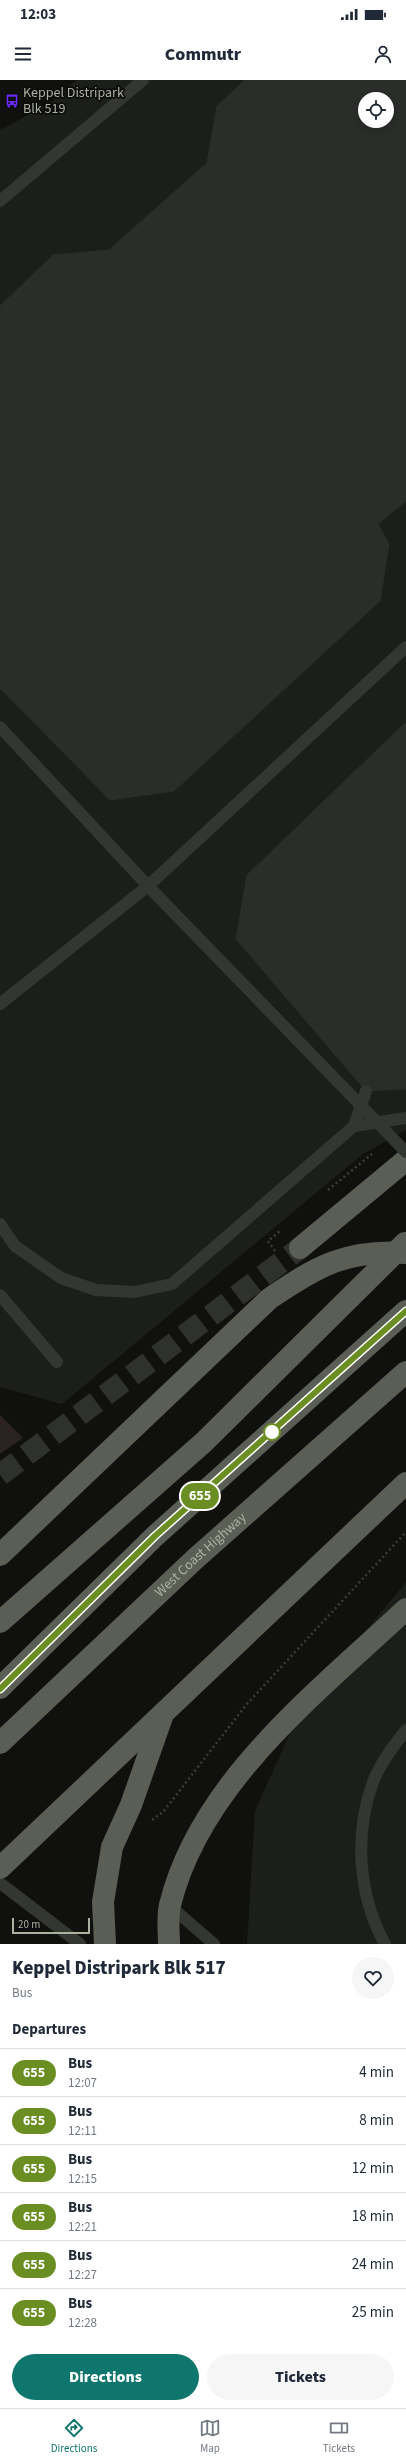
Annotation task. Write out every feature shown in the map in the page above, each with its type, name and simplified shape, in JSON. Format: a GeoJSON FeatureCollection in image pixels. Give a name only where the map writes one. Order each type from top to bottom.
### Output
{"type":"FeatureCollection","features":[{"type":"Feature","properties":{"kind":"highway"},"geometry":{"type":"LineString","coordinates":[[300,1248],[406,1160]]}},
{"type":"Feature","properties":{"kind":"highway"},"geometry":{"type":"LineString","coordinates":[[0,1622],[204,1442],[406,1242]]}},
{"type":"Feature","properties":{"kind":"highway"},"geometry":{"type":"LineString","coordinates":[[0,1555],[269,1298],[300,1277],[348,1256],[378,1251],[406,1253]]}},
{"type":"Feature","properties":{"kind":"highway"},"geometry":{"type":"LineString","coordinates":[[0,1688],[155,1536],[406,1311]]}},
{"type":"Feature","properties":{"kind":"highway","name":"West Coast Highway"},"geometry":{"type":"LineString","coordinates":[[0,1743],[195,1559],[406,1372]]}},
{"type":"Feature","properties":{"kind":"highway"},"geometry":{"type":"LineString","coordinates":[[0,1868],[164,1710],[406,1483]]}},
{"type":"Feature","properties":{"kind":"highway"},"geometry":{"type":"LineString","coordinates":[[0,1604],[22,1601]]}},
{"type":"Feature","properties":{"kind":"highway"},"geometry":{"type":"LineString","coordinates":[[169,1944],[170,1906],[182,1867],[199,1834],[227,1790],[249,1762],[279,1730],[406,1610]]}},
{"type":"Feature","properties":{"kind":"highway"},"geometry":{"type":"LineString","coordinates":[[105,1944],[103,1902],[112,1847],[131,1805],[164,1710]]}},
{"type":"Feature","properties":{"kind":"lane"},"geometry":{"type":"LineString","coordinates":[[0,201],[143,80]]}},
{"type":"Feature","properties":{"kind":"lane"},"geometry":{"type":"LineString","coordinates":[[0,1004],[148,886],[406,647]]}},
{"type":"Feature","properties":{"kind":"lane"},"geometry":{"type":"LineString","coordinates":[[0,727],[148,886],[406,1152]]}},
{"type":"Feature","properties":{"kind":"lane"},"geometry":{"type":"LineString","coordinates":[[0,1224],[15,1246],[60,1278],[96,1290],[135,1292],[172,1284],[354,1126],[366,1091]]}},
{"type":"Feature","properties":{"kind":"lane"},"geometry":{"type":"LineString","coordinates":[[354,1126],[406,1118]]}},
{"type":"Feature","properties":{"kind":"lane"},"geometry":{"type":"LineString","coordinates":[[0,1296],[58,1362]]}},
{"type":"Feature","properties":{"kind":"lane"},"geometry":{"type":"LineString","coordinates":[[385,1944],[375,1926],[363,1879],[360,1849],[364,1817],[373,1781],[394,1746],[406,1730]]}},
{"type":"Feature","properties":{"kind":"lane"},"geometry":{"type":"LineString","coordinates":[[0,1883],[80,1944]]}},
{"type":"Feature","properties":{"kind":"lane"},"geometry":{"type":"LineString","coordinates":[[170,1906],[214,1944]]}},
{"type":"Feature","properties":{"kind":"path"},"geometry":{"type":"LineString","coordinates":[[147,1824],[163,1812],[246,1705],[406,1532]]}},
{"type":"Feature","properties":{"kind":"shaded area"},"geometry":{"type":"Polygon","coordinates":[[[76,80],[406,80],[406,1130],[363,1154],[62,1404],[0,1387],[0,130],[52,102],[76,80]]]}},
{"type":"Feature","properties":{"kind":"shaded area"},"geometry":{"type":"Polygon","coordinates":[[[0,1415],[23,1438],[0,1454],[0,1415]]]}},
{"type":"Feature","properties":{"kind":"shaded area"},"geometry":{"type":"Polygon","coordinates":[[[406,1582],[406,1944],[247,1944],[255,1811],[301,1709],[406,1582]]]}},
{"type":"Feature","properties":{"kind":"building"},"geometry":{"type":"Polygon","coordinates":[[[245,80],[406,80],[406,501],[378,524],[389,544],[380,601],[174,791],[110,800],[0,688],[0,306],[53,255],[109,250],[207,163],[217,106],[245,80]]]}},
{"type":"Feature","properties":{"kind":"building"},"geometry":{"type":"Polygon","coordinates":[[[406,722],[406,1089],[366,1091],[236,939],[247,875],[406,722]]]}},
{"type":"Feature","properties":{"kind":"tunnel"},"geometry":{"type":"LineString","coordinates":[[0,1475],[300,1248]]}},
{"type":"Feature","properties":{"kind":"bus line","name":"655"},"geometry":{"type":"LineString","coordinates":[[0,1689],[155,1536],[406,1311]]}},
{"type":"Feature","properties":{"kind":"place","name":"Keppel Distripark Blk 519"},"geometry":{"type":"Point","coordinates":[12,101]}}]}
